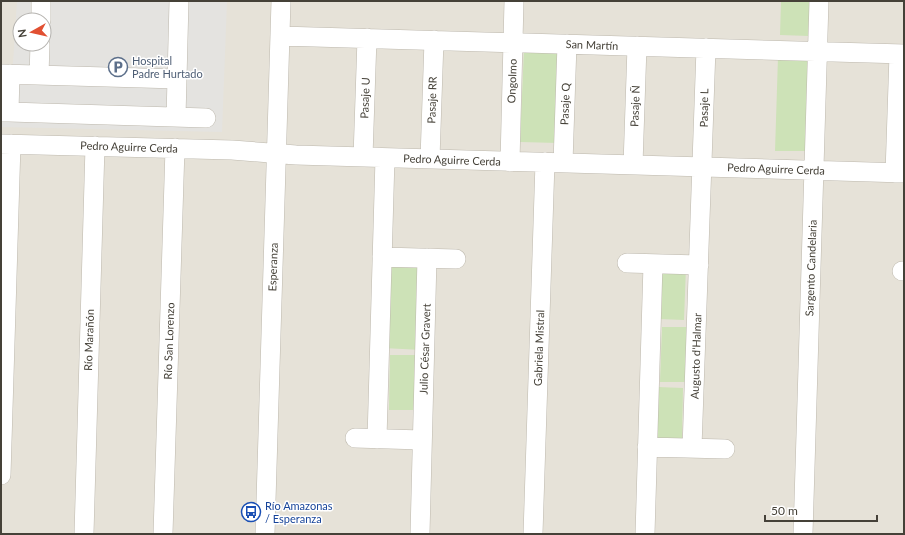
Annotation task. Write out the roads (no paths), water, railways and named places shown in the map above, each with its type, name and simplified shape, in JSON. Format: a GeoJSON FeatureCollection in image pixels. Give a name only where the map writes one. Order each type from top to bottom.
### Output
{"type":"FeatureCollection","features":[{"type":"Feature","properties":{"kind":"street"},"geometry":{"type":"LineString","coordinates":[[41,1],[41,12]]}},
{"type":"Feature","properties":{"kind":"street"},"geometry":{"type":"LineString","coordinates":[[176,117],[179,1]]}},
{"type":"Feature","properties":{"kind":"street","name":"Esperanza"},"geometry":{"type":"LineString","coordinates":[[266,534],[281,1]]}},
{"type":"Feature","properties":{"kind":"street","name":"Ongolmo"},"geometry":{"type":"LineString","coordinates":[[510,162],[514,1]]}},
{"type":"Feature","properties":{"kind":"street","name":"Sargento Candelaria"},"geometry":{"type":"LineString","coordinates":[[803,534],[819,1]]}},
{"type":"Feature","properties":{"kind":"street","name":"San Martín"},"geometry":{"type":"LineString","coordinates":[[280,36],[901,54]]}},
{"type":"Feature","properties":{"kind":"street","name":"Pasaje U"},"geometry":{"type":"LineString","coordinates":[[363,157],[368,38]]}},
{"type":"Feature","properties":{"kind":"street","name":"Pasaje RR"},"geometry":{"type":"LineString","coordinates":[[430,159],[434,40]]}},
{"type":"Feature","properties":{"kind":"street","name":"Pasaje Q"},"geometry":{"type":"LineString","coordinates":[[554,163],[567,44]]}},
{"type":"Feature","properties":{"kind":"street","name":"Pasaje Ñ"},"geometry":{"type":"LineString","coordinates":[[634,165],[637,46]]}},
{"type":"Feature","properties":{"kind":"street","name":"Pasaje L"},"geometry":{"type":"LineString","coordinates":[[702,167],[706,48]]}},
{"type":"Feature","properties":{"kind":"street"},"geometry":{"type":"LineString","coordinates":[[39,75],[40,52]]}},
{"type":"Feature","properties":{"kind":"street"},"geometry":{"type":"LineString","coordinates":[[899,173],[901,54]]}},
{"type":"Feature","properties":{"kind":"street"},"geometry":{"type":"LineString","coordinates":[[177,79],[6,74],[5,112],[206,118]]}},
{"type":"Feature","properties":{"kind":"street"},"geometry":{"type":"LineString","coordinates":[[1,474],[6,144]]}},
{"type":"Feature","properties":{"kind":"street","name":"Pedro Aguirre Cerda"},"geometry":{"type":"LineString","coordinates":[[6,144],[232,150],[276,155],[899,173]]}},
{"type":"Feature","properties":{"kind":"street","name":"Río Marañón"},"geometry":{"type":"LineString","coordinates":[[84,534],[95,146]]}},
{"type":"Feature","properties":{"kind":"street","name":"Río San Lorenzo"},"geometry":{"type":"LineString","coordinates":[[163,534],[175,148]]}},
{"type":"Feature","properties":{"kind":"street"},"geometry":{"type":"LineString","coordinates":[[377,438],[385,158]]}},
{"type":"Feature","properties":{"kind":"street","name":"Gabriela Mistral"},"geometry":{"type":"LineString","coordinates":[[533,534],[554,163]]}},
{"type":"Feature","properties":{"kind":"street","name":"Augusto d'Halmar"},"geometry":{"type":"LineString","coordinates":[[692,448],[702,167]]}},
{"type":"Feature","properties":{"kind":"street"},"geometry":{"type":"LineString","coordinates":[[382,257],[456,259]]}},
{"type":"Feature","properties":{"kind":"street","name":"Julio César Gravert"},"geometry":{"type":"LineString","coordinates":[[420,534],[427,258]]}},
{"type":"Feature","properties":{"kind":"street"},"geometry":{"type":"LineString","coordinates":[[627,263],[699,265]]}},
{"type":"Feature","properties":{"kind":"street"},"geometry":{"type":"LineString","coordinates":[[645,534],[653,264]]}},
{"type":"Feature","properties":{"kind":"street"},"geometry":{"type":"LineString","coordinates":[[355,438],[422,440]]}},
{"type":"Feature","properties":{"kind":"street"},"geometry":{"type":"LineString","coordinates":[[647,447],[725,449]]}},
{"type":"Feature","properties":{"kind":"place","name":"Hospital Padre Hurtado"},"geometry":{"type":"Point","coordinates":[118,67]}},
{"type":"Feature","properties":{"kind":"place","name":"Río Amazonas / Esperanza"},"geometry":{"type":"Point","coordinates":[251,512]}}]}
